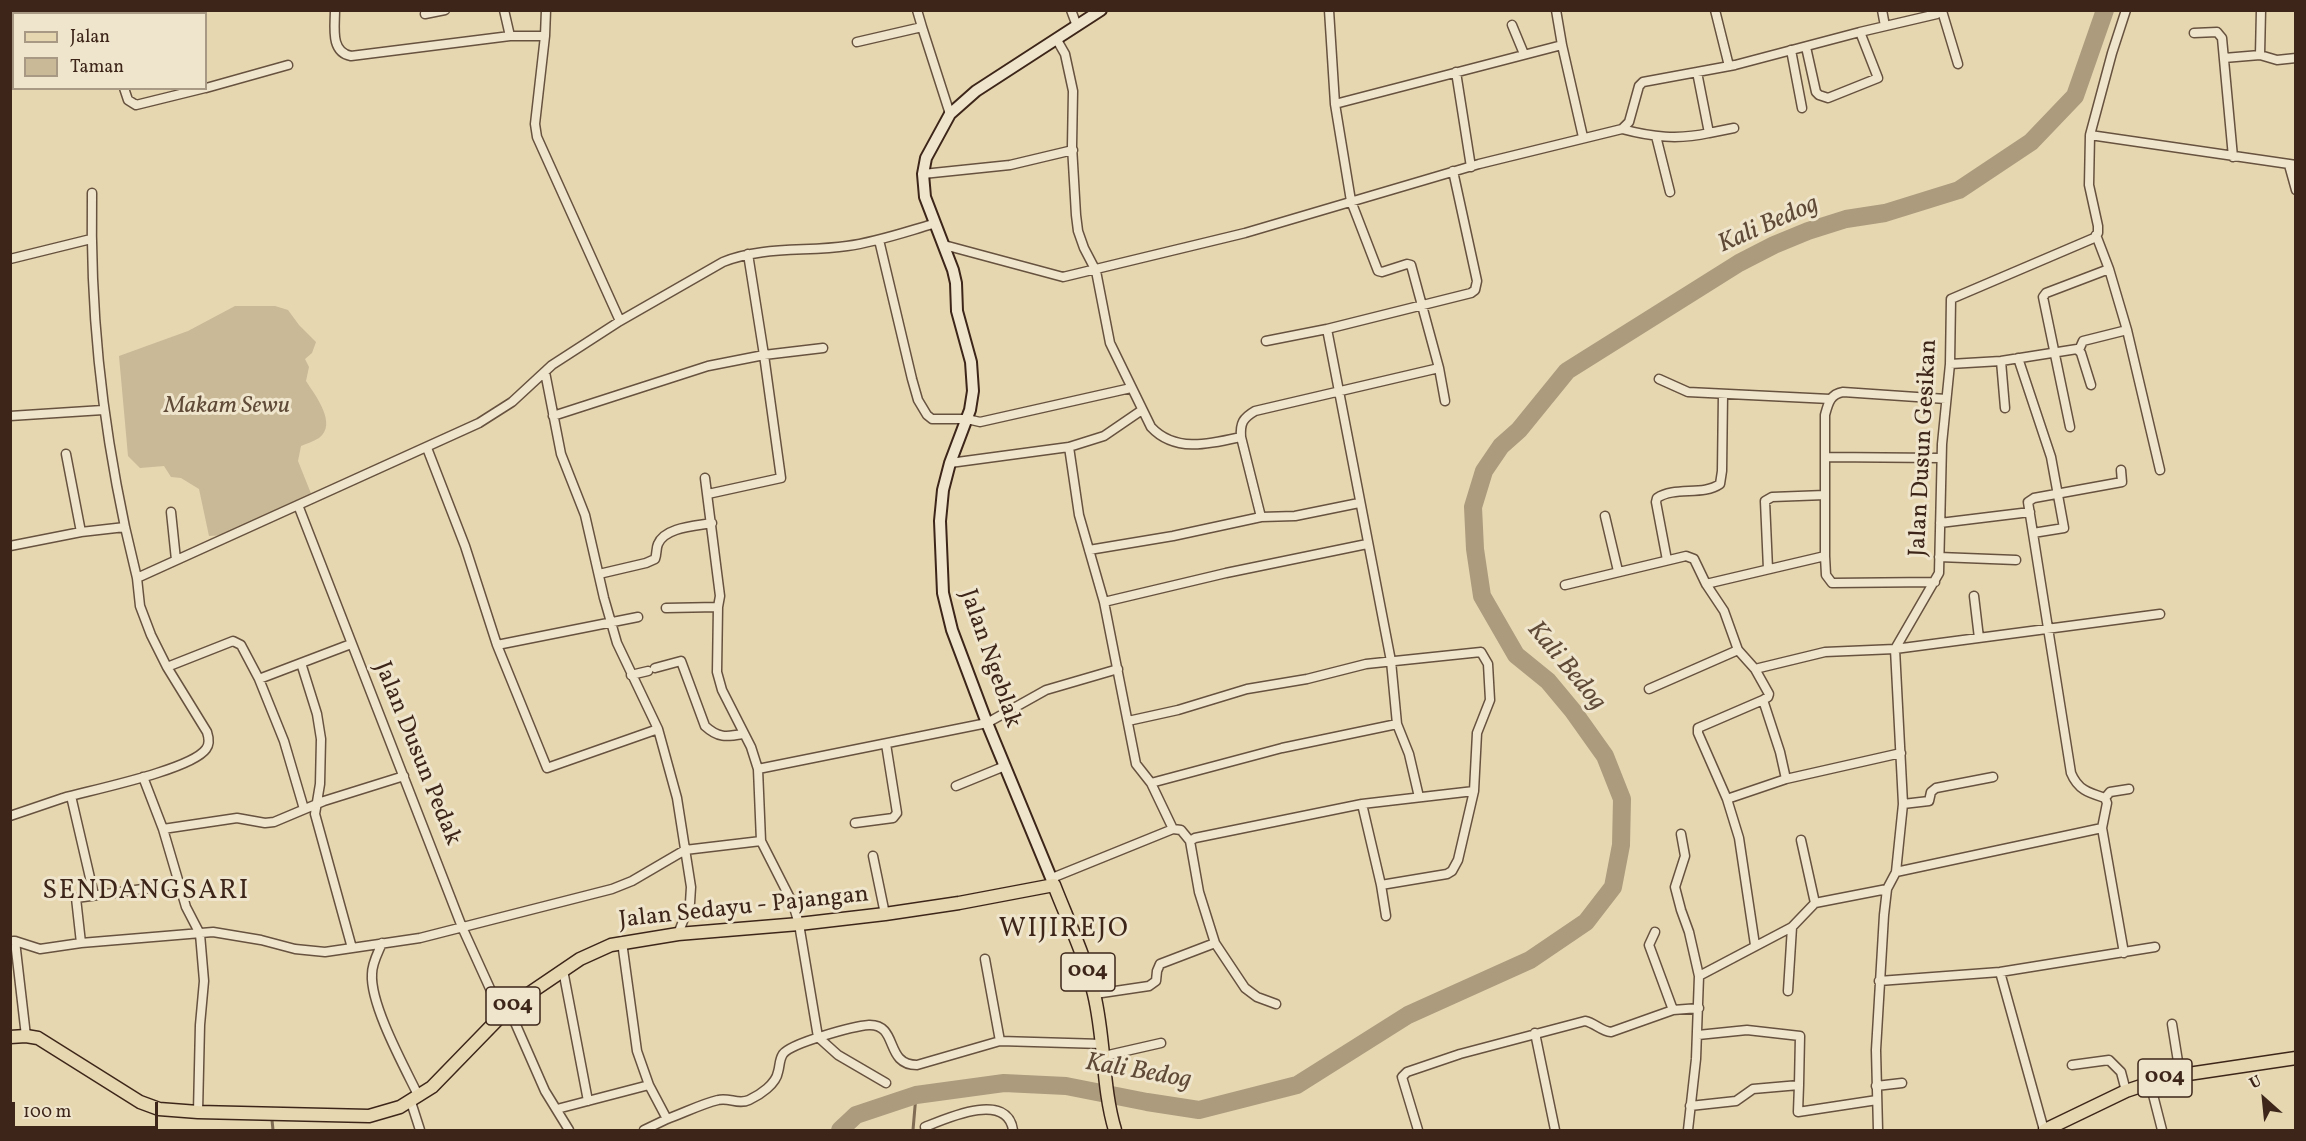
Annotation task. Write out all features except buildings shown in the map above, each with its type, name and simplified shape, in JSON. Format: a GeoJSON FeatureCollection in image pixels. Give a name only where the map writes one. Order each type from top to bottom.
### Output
{"type":"FeatureCollection","features":[{"type":"Feature","properties":{"kind":"main road"},"geometry":{"type":"LineString","coordinates":[[923,174],[926,158],[950,114],[976,91],[1101,10]]}},
{"type":"Feature","properties":{"kind":"main road","name":"Jalan Ngeblak"},"geometry":{"type":"LineString","coordinates":[[923,174],[925,197],[933,224],[944,245],[955,277],[957,310],[972,362],[972,401],[950,463],[940,521],[943,593],[952,630],[987,723],[1086,964],[1095,994],[1104,1054]]}},
{"type":"Feature","properties":{"kind":"main road","name":"Jalan Sedayu - Pajangan"},"geometry":{"type":"LineString","coordinates":[[10,1037],[38,1038],[140,1102],[159,1108],[198,1112],[369,1116],[390,1111],[415,1099],[432,1087],[505,1012],[563,970],[599,949],[622,942],[678,934],[799,924],[970,902],[1053,881]]}},
{"type":"Feature","properties":{"kind":"main road","name":"004"},"geometry":{"type":"LineString","coordinates":[[1104,1054],[1109,1108],[1115,1131]]}},
{"type":"Feature","properties":{"kind":"main road","name":"004"},"geometry":{"type":"LineString","coordinates":[[2044,1131],[2126,1091],[2180,1074],[2295,1058]]}},
{"type":"Feature","properties":{"kind":"street"},"geometry":{"type":"LineString","coordinates":[[335,10],[335,38],[338,48],[343,55],[351,56],[510,36],[545,36]]}},
{"type":"Feature","properties":{"kind":"street"},"geometry":{"type":"LineString","coordinates":[[425,14],[446,10]]}},
{"type":"Feature","properties":{"kind":"street"},"geometry":{"type":"LineString","coordinates":[[504,10],[510,36]]}},
{"type":"Feature","properties":{"kind":"street"},"geometry":{"type":"LineString","coordinates":[[546,10],[535,124],[537,137],[620,321]]}},
{"type":"Feature","properties":{"kind":"street"},"geometry":{"type":"LineString","coordinates":[[917,10],[950,114]]}},
{"type":"Feature","properties":{"kind":"street"},"geometry":{"type":"LineString","coordinates":[[1071,10],[1077,26]]}},
{"type":"Feature","properties":{"kind":"street"},"geometry":{"type":"LineString","coordinates":[[1329,10],[1335,104],[1351,201],[1378,271],[1382,272],[1409,264],[1439,368],[1445,401]]}},
{"type":"Feature","properties":{"kind":"street"},"geometry":{"type":"LineString","coordinates":[[1556,10],[1583,137]]}},
{"type":"Feature","properties":{"kind":"street"},"geometry":{"type":"LineString","coordinates":[[1715,10],[1730,66]]}},
{"type":"Feature","properties":{"kind":"street"},"geometry":{"type":"LineString","coordinates":[[1882,10],[1885,26]]}},
{"type":"Feature","properties":{"kind":"street"},"geometry":{"type":"LineString","coordinates":[[2126,10],[2090,135],[2089,184],[2098,226],[2093,238],[2109,268],[2127,330],[2160,470]]}},
{"type":"Feature","properties":{"kind":"street"},"geometry":{"type":"LineString","coordinates":[[2260,55],[2261,10]]}},
{"type":"Feature","properties":{"kind":"street"},"geometry":{"type":"LineString","coordinates":[[1622,129],[1629,122],[1640,83],[1730,66],[1942,11],[1958,64]]}},
{"type":"Feature","properties":{"kind":"street"},"geometry":{"type":"LineString","coordinates":[[1512,25],[1524,54]]}},
{"type":"Feature","properties":{"kind":"street"},"geometry":{"type":"LineString","coordinates":[[857,42],[922,27]]}},
{"type":"Feature","properties":{"kind":"street"},"geometry":{"type":"LineString","coordinates":[[1806,47],[1816,92],[1828,98],[1878,78],[1860,32]]}},
{"type":"Feature","properties":{"kind":"street"},"geometry":{"type":"LineString","coordinates":[[2194,33],[2217,32],[2220,35],[2233,157]]}},
{"type":"Feature","properties":{"kind":"street"},"geometry":{"type":"LineString","coordinates":[[1057,40],[1065,54],[1074,91],[1073,150],[1077,223],[1084,248],[1096,271],[1110,343],[1142,410],[1157,433],[1177,442],[1192,445],[1241,437]]}},
{"type":"Feature","properties":{"kind":"street"},"geometry":{"type":"LineString","coordinates":[[1335,104],[1562,45]]}},
{"type":"Feature","properties":{"kind":"street"},"geometry":{"type":"LineString","coordinates":[[1791,50],[1802,108]]}},
{"type":"Feature","properties":{"kind":"street"},"geometry":{"type":"LineString","coordinates":[[2224,58],[2260,55],[2277,60],[2295,58]]}},
{"type":"Feature","properties":{"kind":"street"},"geometry":{"type":"LineString","coordinates":[[207,87],[288,65]]}},
{"type":"Feature","properties":{"kind":"street"},"geometry":{"type":"LineString","coordinates":[[1456,72],[1471,167]]}},
{"type":"Feature","properties":{"kind":"street"},"geometry":{"type":"LineString","coordinates":[[1697,72],[1709,133]]}},
{"type":"Feature","properties":{"kind":"street"},"geometry":{"type":"LineString","coordinates":[[125,90],[128,100],[136,105],[197,90]]}},
{"type":"Feature","properties":{"kind":"street"},"geometry":{"type":"LineString","coordinates":[[944,245],[1063,278],[1245,233],[1454,171],[1583,137],[1622,129],[1672,138],[1734,128]]}},
{"type":"Feature","properties":{"kind":"street"},"geometry":{"type":"LineString","coordinates":[[2090,135],[2292,165],[2295,190]]}},
{"type":"Feature","properties":{"kind":"street"},"geometry":{"type":"LineString","coordinates":[[1656,136],[1670,192]]}},
{"type":"Feature","properties":{"kind":"street"},"geometry":{"type":"LineString","coordinates":[[923,174],[1010,165],[1073,150]]}},
{"type":"Feature","properties":{"kind":"street"},"geometry":{"type":"LineString","coordinates":[[1266,341],[1327,329],[1471,293],[1476,286],[1454,171]]}},
{"type":"Feature","properties":{"kind":"street"},"geometry":{"type":"LineString","coordinates":[[10,816],[71,796],[143,777],[195,758],[208,747],[209,740],[207,732],[151,635],[140,606],[137,578],[103,410],[95,330],[91,239],[92,193]]}},
{"type":"Feature","properties":{"kind":"street"},"geometry":{"type":"LineString","coordinates":[[137,578],[427,448],[495,414],[545,372],[620,321],[723,262],[748,254],[846,246],[879,240],[933,224]]}},
{"type":"Feature","properties":{"kind":"street","name":"Jalan Dusun Gesikan"},"geometry":{"type":"LineString","coordinates":[[1895,649],[1939,573],[1941,458],[1950,364],[1951,299],[2093,238]]}},
{"type":"Feature","properties":{"kind":"street"},"geometry":{"type":"LineString","coordinates":[[10,259],[91,239]]}},
{"type":"Feature","properties":{"kind":"street"},"geometry":{"type":"LineString","coordinates":[[879,240],[918,400],[932,419],[967,419],[980,422],[1131,388]]}},
{"type":"Feature","properties":{"kind":"street"},"geometry":{"type":"LineString","coordinates":[[708,494],[781,478],[748,254]]}},
{"type":"Feature","properties":{"kind":"street"},"geometry":{"type":"LineString","coordinates":[[2070,427],[2043,302],[2044,295],[2109,268]]}},
{"type":"Feature","properties":{"kind":"street"},"geometry":{"type":"LineString","coordinates":[[1327,329],[1391,661],[1397,724],[1419,796]]}},
{"type":"Feature","properties":{"kind":"street"},"geometry":{"type":"LineString","coordinates":[[2091,385],[2079,350],[2083,341],[2127,330]]}},
{"type":"Feature","properties":{"kind":"street"},"geometry":{"type":"LineString","coordinates":[[553,416],[708,366],[764,355],[823,348]]}},
{"type":"Feature","properties":{"kind":"street"},"geometry":{"type":"LineString","coordinates":[[1950,364],[2001,361],[2079,350]]}},
{"type":"Feature","properties":{"kind":"street"},"geometry":{"type":"LineString","coordinates":[[2018,358],[2045,437],[2066,527],[2033,533]]}},
{"type":"Feature","properties":{"kind":"street"},"geometry":{"type":"LineString","coordinates":[[2001,361],[2005,408]]}},
{"type":"Feature","properties":{"kind":"street"},"geometry":{"type":"LineString","coordinates":[[1261,517],[1241,437],[1240,425],[1246,416],[1255,411],[1439,368]]}},
{"type":"Feature","properties":{"kind":"street"},"geometry":{"type":"LineString","coordinates":[[545,372],[561,454],[585,515],[611,622],[631,675],[658,729],[677,798],[691,887],[690,903],[678,934]]}},
{"type":"Feature","properties":{"kind":"street"},"geometry":{"type":"LineString","coordinates":[[1659,379],[1688,392],[1830,399]]}},
{"type":"Feature","properties":{"kind":"street"},"geometry":{"type":"LineString","coordinates":[[1935,582],[1832,584],[1826,575],[1825,415],[1830,399],[1837,393],[1843,392],[1946,399]]}},
{"type":"Feature","properties":{"kind":"street"},"geometry":{"type":"LineString","coordinates":[[1667,560],[1657,498],[1668,493],[1713,488],[1720,484],[1723,394]]}},
{"type":"Feature","properties":{"kind":"street"},"geometry":{"type":"LineString","coordinates":[[10,416],[103,410]]}},
{"type":"Feature","properties":{"kind":"street"},"geometry":{"type":"LineString","coordinates":[[950,463],[1069,447],[1104,436],[1142,410]]}},
{"type":"Feature","properties":{"kind":"street"},"geometry":{"type":"LineString","coordinates":[[1069,447],[1079,515],[1104,602],[1136,764],[1151,783],[1173,829]]}},
{"type":"Feature","properties":{"kind":"street"},"geometry":{"type":"LineString","coordinates":[[427,448],[465,546],[497,645],[547,768],[658,729]]}},
{"type":"Feature","properties":{"kind":"street"},"geometry":{"type":"LineString","coordinates":[[66,454],[81,532]]}},
{"type":"Feature","properties":{"kind":"street"},"geometry":{"type":"LineString","coordinates":[[1825,457],[1941,458]]}},
{"type":"Feature","properties":{"kind":"street"},"geometry":{"type":"LineString","coordinates":[[2105,798],[2083,791],[2075,783],[2070,773],[2033,533],[2030,499],[2122,482],[2121,470]]}},
{"type":"Feature","properties":{"kind":"street"},"geometry":{"type":"LineString","coordinates":[[705,478],[720,596],[717,672],[722,690],[751,747],[758,770],[761,841],[793,904],[799,924],[818,1037],[838,1055],[886,1083]]}},
{"type":"Feature","properties":{"kind":"street"},"geometry":{"type":"LineString","coordinates":[[1768,569],[1765,501],[1772,497],[1825,495]]}},
{"type":"Feature","properties":{"kind":"street"},"geometry":{"type":"LineString","coordinates":[[1089,549],[1173,536],[1261,517],[1295,516],[1359,503]]}},
{"type":"Feature","properties":{"kind":"street","name":"Jalan Dusun Pedak"},"geometry":{"type":"LineString","coordinates":[[298,505],[462,927],[545,1091],[558,1109],[569,1131]]}},
{"type":"Feature","properties":{"kind":"street"},"geometry":{"type":"LineString","coordinates":[[171,512],[176,560]]}},
{"type":"Feature","properties":{"kind":"street"},"geometry":{"type":"LineString","coordinates":[[1940,523],[2030,512]]}},
{"type":"Feature","properties":{"kind":"street"},"geometry":{"type":"LineString","coordinates":[[1605,516],[1618,571]]}},
{"type":"Feature","properties":{"kind":"street"},"geometry":{"type":"LineString","coordinates":[[599,574],[656,559],[658,545],[663,536],[673,531],[712,523]]}},
{"type":"Feature","properties":{"kind":"street"},"geometry":{"type":"LineString","coordinates":[[10,546],[81,532],[125,527]]}},
{"type":"Feature","properties":{"kind":"street"},"geometry":{"type":"LineString","coordinates":[[1104,602],[1226,573],[1368,544]]}},
{"type":"Feature","properties":{"kind":"street"},"geometry":{"type":"LineString","coordinates":[[1565,585],[1691,556],[1724,611],[1738,650],[1755,669],[1769,694],[1763,700],[1697,730],[1727,799],[1739,838],[1755,945]]}},
{"type":"Feature","properties":{"kind":"street"},"geometry":{"type":"LineString","coordinates":[[1706,584],[1825,556]]}},
{"type":"Feature","properties":{"kind":"street"},"geometry":{"type":"LineString","coordinates":[[1940,557],[2016,560]]}},
{"type":"Feature","properties":{"kind":"street"},"geometry":{"type":"LineString","coordinates":[[1974,596],[1979,638]]}},
{"type":"Feature","properties":{"kind":"street"},"geometry":{"type":"LineString","coordinates":[[666,608],[718,607]]}},
{"type":"Feature","properties":{"kind":"street"},"geometry":{"type":"LineString","coordinates":[[1755,669],[1825,652],[1895,649],[2160,614]]}},
{"type":"Feature","properties":{"kind":"street"},"geometry":{"type":"LineString","coordinates":[[497,645],[638,617]]}},
{"type":"Feature","properties":{"kind":"street"},"geometry":{"type":"LineString","coordinates":[[167,666],[236,641],[241,645],[259,679],[284,741],[304,809]]}},
{"type":"Feature","properties":{"kind":"street"},"geometry":{"type":"LineString","coordinates":[[259,679],[351,644]]}},
{"type":"Feature","properties":{"kind":"street"},"geometry":{"type":"LineString","coordinates":[[1878,1131],[1876,1050],[1887,889],[1896,872],[1903,804],[1895,649]]}},
{"type":"Feature","properties":{"kind":"street"},"geometry":{"type":"LineString","coordinates":[[1649,689],[1738,650]]}},
{"type":"Feature","properties":{"kind":"street"},"geometry":{"type":"LineString","coordinates":[[1128,722],[1247,689],[1307,679],[1366,664],[1479,651],[1485,655],[1488,664],[1490,696],[1477,735],[1474,791],[1463,844],[1452,871],[1447,874],[1381,885]]}},
{"type":"Feature","properties":{"kind":"street"},"geometry":{"type":"LineString","coordinates":[[631,675],[681,661],[705,726],[714,734],[726,738],[743,734]]}},
{"type":"Feature","properties":{"kind":"street"},"geometry":{"type":"LineString","coordinates":[[301,663],[319,724],[320,784],[315,804],[317,822],[352,948]]}},
{"type":"Feature","properties":{"kind":"street"},"geometry":{"type":"LineString","coordinates":[[758,770],[987,723],[1046,690],[1118,669]]}},
{"type":"Feature","properties":{"kind":"street"},"geometry":{"type":"LineString","coordinates":[[1763,700],[1786,778]]}},
{"type":"Feature","properties":{"kind":"street"},"geometry":{"type":"LineString","coordinates":[[1151,783],[1282,747],[1397,724]]}},
{"type":"Feature","properties":{"kind":"street"},"geometry":{"type":"LineString","coordinates":[[855,823],[893,818],[897,813],[886,744]]}},
{"type":"Feature","properties":{"kind":"street"},"geometry":{"type":"LineString","coordinates":[[1727,799],[1786,778],[1901,753]]}},
{"type":"Feature","properties":{"kind":"street"},"geometry":{"type":"LineString","coordinates":[[956,786],[1005,766]]}},
{"type":"Feature","properties":{"kind":"street"},"geometry":{"type":"LineString","coordinates":[[163,829],[237,818],[265,823],[283,819],[315,804],[404,776]]}},
{"type":"Feature","properties":{"kind":"street"},"geometry":{"type":"LineString","coordinates":[[143,777],[163,829],[186,908],[200,934],[204,981],[200,1024],[198,1112]]}},
{"type":"Feature","properties":{"kind":"street"},"geometry":{"type":"LineString","coordinates":[[1903,804],[1929,801],[1931,792],[1936,788],[1993,777]]}},
{"type":"Feature","properties":{"kind":"street"},"geometry":{"type":"LineString","coordinates":[[2105,798],[2112,791],[2129,789]]}},
{"type":"Feature","properties":{"kind":"street"},"geometry":{"type":"LineString","coordinates":[[1190,841],[1200,835],[1362,804],[1474,791]]}},
{"type":"Feature","properties":{"kind":"street"},"geometry":{"type":"LineString","coordinates":[[71,796],[94,895]]}},
{"type":"Feature","properties":{"kind":"street"},"geometry":{"type":"LineString","coordinates":[[2105,798],[2107,803],[2102,828],[2124,953]]}},
{"type":"Feature","properties":{"kind":"street"},"geometry":{"type":"LineString","coordinates":[[1362,804],[1386,916]]}},
{"type":"Feature","properties":{"kind":"street"},"geometry":{"type":"LineString","coordinates":[[1896,872],[2102,828]]}},
{"type":"Feature","properties":{"kind":"street"},"geometry":{"type":"LineString","coordinates":[[1053,881],[1173,829],[1181,830],[1190,841],[1199,892],[1215,943],[1245,988],[1257,997],[1276,1004]]}},
{"type":"Feature","properties":{"kind":"street"},"geometry":{"type":"LineString","coordinates":[[1681,834],[1685,856],[1677,880],[1676,892],[1689,932],[1699,976],[1698,1035],[1688,1131]]}},
{"type":"Feature","properties":{"kind":"street"},"geometry":{"type":"LineString","coordinates":[[1802,840],[1815,903]]}},
{"type":"Feature","properties":{"kind":"street"},"geometry":{"type":"LineString","coordinates":[[26,1036],[13,941],[40,950],[81,943],[213,932],[313,952],[352,948],[420,938],[612,889],[637,878],[685,850],[761,841]]}},
{"type":"Feature","properties":{"kind":"street"},"geometry":{"type":"LineString","coordinates":[[873,856],[885,914]]}},
{"type":"Feature","properties":{"kind":"street"},"geometry":{"type":"LineString","coordinates":[[81,943],[76,898],[180,884]]}},
{"type":"Feature","properties":{"kind":"street"},"geometry":{"type":"LineString","coordinates":[[1699,976],[1792,927],[1815,903],[1887,889]]}},
{"type":"Feature","properties":{"kind":"street"},"geometry":{"type":"LineString","coordinates":[[1788,991],[1792,927]]}},
{"type":"Feature","properties":{"kind":"street"},"geometry":{"type":"LineString","coordinates":[[1655,932],[1649,945],[1672,1010]]}},
{"type":"Feature","properties":{"kind":"street"},"geometry":{"type":"LineString","coordinates":[[622,942],[638,1051],[649,1085],[667,1119]]}},
{"type":"Feature","properties":{"kind":"street"},"geometry":{"type":"LineString","coordinates":[[382,943],[375,958],[372,975],[375,993],[415,1099],[420,1131]]}},
{"type":"Feature","properties":{"kind":"street"},"geometry":{"type":"LineString","coordinates":[[1095,994],[1149,986],[1156,981],[1157,971],[1161,964],[1215,943]]}},
{"type":"Feature","properties":{"kind":"street"},"geometry":{"type":"LineString","coordinates":[[1880,981],[2000,972],[2155,947]]}},
{"type":"Feature","properties":{"kind":"street"},"geometry":{"type":"LineString","coordinates":[[985,959],[1000,1041]]}},
{"type":"Feature","properties":{"kind":"street"},"geometry":{"type":"LineString","coordinates":[[563,970],[588,1101]]}},
{"type":"Feature","properties":{"kind":"street"},"geometry":{"type":"LineString","coordinates":[[2000,972],[2044,1131]]}},
{"type":"Feature","properties":{"kind":"street"},"geometry":{"type":"LineString","coordinates":[[1418,1131],[1402,1077],[1407,1072],[1460,1054],[1585,1021],[1604,1031],[1611,1032],[1672,1010],[1699,1008]]}},
{"type":"Feature","properties":{"kind":"street"},"geometry":{"type":"LineString","coordinates":[[2172,1024],[2180,1074]]}},
{"type":"Feature","properties":{"kind":"street"},"geometry":{"type":"LineString","coordinates":[[644,1131],[667,1119],[721,1099],[742,1102],[749,1100],[769,1086],[777,1077],[780,1059],[786,1051],[818,1037],[870,1025],[886,1032],[896,1056],[908,1065],[917,1065],[1000,1041],[1104,1054],[1161,1043]]}},
{"type":"Feature","properties":{"kind":"street"},"geometry":{"type":"LineString","coordinates":[[1698,1035],[1748,1030],[1800,1036],[1798,1112],[1876,1100]]}},
{"type":"Feature","properties":{"kind":"street"},"geometry":{"type":"LineString","coordinates":[[1535,1033],[1555,1131]]}},
{"type":"Feature","properties":{"kind":"street"},"geometry":{"type":"LineString","coordinates":[[2072,1065],[2109,1060],[2121,1072],[2126,1091]]}},
{"type":"Feature","properties":{"kind":"street"},"geometry":{"type":"LineString","coordinates":[[1876,1086],[1902,1083]]}},
{"type":"Feature","properties":{"kind":"street"},"geometry":{"type":"LineString","coordinates":[[2150,1083],[2162,1131]]}},
{"type":"Feature","properties":{"kind":"street"},"geometry":{"type":"LineString","coordinates":[[558,1109],[649,1085]]}},
{"type":"Feature","properties":{"kind":"street"},"geometry":{"type":"LineString","coordinates":[[1690,1106],[1736,1101],[1753,1089],[1799,1085]]}},
{"type":"Feature","properties":{"kind":"street"},"geometry":{"type":"LineString","coordinates":[[926,1131],[925,1128],[950,1117],[981,1110],[1006,1115],[1011,1119],[1013,1131]]}},
{"type":"Feature","properties":{"kind":"green space","name":"Makam Sewu"},"geometry":{"type":"Polygon","coordinates":[[[235,306],[275,306],[288,310],[316,342],[312,353],[305,359],[309,367],[306,381],[319,401],[326,418],[326,425],[319,438],[301,446],[298,461],[312,496],[225,535],[209,536],[199,489],[181,478],[171,477],[164,466],[140,468],[128,456],[119,356],[188,331],[235,306]]]}},
{"type":"Feature","properties":{"kind":"waterway","name":"Kali Bedog"},"geometry":{"type":"LineString","coordinates":[[840,1130],[856,1115],[916,1095],[1004,1083],[1066,1086],[1199,1110],[1297,1085],[1408,1015],[1530,960],[1586,922],[1613,887],[1621,845],[1622,799],[1605,756],[1548,681],[1516,655],[1482,596],[1475,549],[1473,507],[1484,471],[1501,446],[1519,430],[1567,371],[1739,263],[1808,231],[1846,219],[1885,213],[1959,190],[2031,142],[2075,96],[2105,10]]}},
{"type":"Feature","properties":{"kind":"waterway"},"geometry":{"type":"LineString","coordinates":[[913,1130],[916,1095]]}},
{"type":"Feature","properties":{"kind":"waterway"},"geometry":{"type":"LineString","coordinates":[[272,1120],[273,1130]]}},
{"type":"Feature","properties":{"kind":"district","name":"SENDANGSARI"},"geometry":{"type":"Point","coordinates":[146,893]}},
{"type":"Feature","properties":{"kind":"district","name":"WIJIREJO"},"geometry":{"type":"Point","coordinates":[1064,931]}}]}
